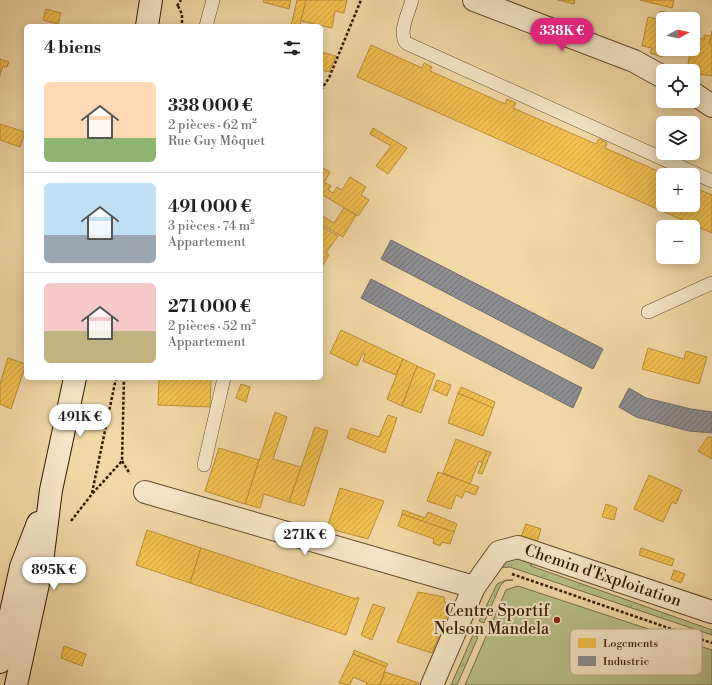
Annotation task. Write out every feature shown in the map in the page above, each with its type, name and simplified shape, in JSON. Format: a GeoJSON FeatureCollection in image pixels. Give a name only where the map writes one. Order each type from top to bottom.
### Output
{"type":"FeatureCollection","features":[{"type":"Feature","properties":{"kind":"street"},"geometry":{"type":"LineString","coordinates":[[474,0],[634,61],[656,73]]}},
{"type":"Feature","properties":{"kind":"street"},"geometry":{"type":"LineString","coordinates":[[147,24],[161,3]]}},
{"type":"Feature","properties":{"kind":"street"},"geometry":{"type":"LineString","coordinates":[[700,98],[712,106]]}},
{"type":"Feature","properties":{"kind":"street"},"geometry":{"type":"LineString","coordinates":[[16,685],[41,570],[51,490],[75,380]]}},
{"type":"Feature","properties":{"kind":"street"},"geometry":{"type":"LineString","coordinates":[[0,662],[21,567],[51,490]]}},
{"type":"Feature","properties":{"kind":"street"},"geometry":{"type":"LineString","coordinates":[[145,492],[474,587]]}},
{"type":"Feature","properties":{"kind":"street","name":"Chemin d'Exploitation"},"geometry":{"type":"LineString","coordinates":[[432,685],[474,587],[498,552],[518,547],[712,612]]}},
{"type":"Feature","properties":{"kind":"lane"},"geometry":{"type":"LineString","coordinates":[[206,24],[212,0]]}},
{"type":"Feature","properties":{"kind":"lane"},"geometry":{"type":"LineString","coordinates":[[412,0],[403,32],[403,38],[406,43],[712,181]]}},
{"type":"Feature","properties":{"kind":"lane"},"geometry":{"type":"LineString","coordinates":[[648,312],[712,283]]}},
{"type":"Feature","properties":{"kind":"lane"},"geometry":{"type":"LineString","coordinates":[[204,465],[224,380]]}},
{"type":"Feature","properties":{"kind":"path"},"geometry":{"type":"LineString","coordinates":[[178,6],[181,0]]}},
{"type":"Feature","properties":{"kind":"path"},"geometry":{"type":"LineString","coordinates":[[323,87],[329,78],[361,0]]}},
{"type":"Feature","properties":{"kind":"path"},"geometry":{"type":"LineString","coordinates":[[161,3],[178,6]]}},
{"type":"Feature","properties":{"kind":"path"},"geometry":{"type":"LineString","coordinates":[[178,6],[182,14],[182,24]]}},
{"type":"Feature","properties":{"kind":"path"},"geometry":{"type":"LineString","coordinates":[[92,494],[116,380]]}},
{"type":"Feature","properties":{"kind":"path"},"geometry":{"type":"LineString","coordinates":[[70,523],[92,494],[122,461],[124,380]]}},
{"type":"Feature","properties":{"kind":"path"},"geometry":{"type":"LineString","coordinates":[[510,573],[672,629]]}},
{"type":"Feature","properties":{"kind":"path"},"geometry":{"type":"LineString","coordinates":[[702,640],[712,643]]}},
{"type":"Feature","properties":{"kind":"green space"},"geometry":{"type":"Polygon","coordinates":[[[526,556],[533,558],[531,566],[712,630],[712,635],[702,632],[702,629],[694,629],[510,567],[496,568],[503,563],[526,556]]]}},
{"type":"Feature","properties":{"kind":"green space"},"geometry":{"type":"Polygon","coordinates":[[[506,580],[513,580],[505,581],[500,586],[484,623],[479,621],[497,584],[506,580]]]}},
{"type":"Feature","properties":{"kind":"green space","name":"Centre Sportif Nelson Mandela"},"geometry":{"type":"Polygon","coordinates":[[[518,586],[648,629],[570,629],[570,675],[702,675],[702,647],[712,650],[712,685],[465,685],[506,590],[518,586]]]}},
{"type":"Feature","properties":{"kind":"green space"},"geometry":{"type":"Polygon","coordinates":[[[473,635],[478,637],[457,685],[451,685],[473,635]]]}},
{"type":"Feature","properties":{"kind":"building: Logements"},"geometry":{"type":"Polygon","coordinates":[[[264,0],[291,0],[289,9],[263,2],[264,0]]]}},
{"type":"Feature","properties":{"kind":"building: Logements"},"geometry":{"type":"Polygon","coordinates":[[[297,0],[306,0],[300,24],[291,24],[297,0]]]}},
{"type":"Feature","properties":{"kind":"building: Logements"},"geometry":{"type":"Polygon","coordinates":[[[306,0],[347,0],[344,13],[335,11],[332,28],[323,26],[323,24],[301,21],[306,0]]]}},
{"type":"Feature","properties":{"kind":"building: Logements"},"geometry":{"type":"Polygon","coordinates":[[[558,0],[575,0],[574,4],[558,0]]]}},
{"type":"Feature","properties":{"kind":"building: Logements"},"geometry":{"type":"Polygon","coordinates":[[[640,0],[674,0],[672,8],[640,0]]]}},
{"type":"Feature","properties":{"kind":"building: Logements"},"geometry":{"type":"Polygon","coordinates":[[[46,9],[61,13],[58,24],[43,20],[46,9]]]}},
{"type":"Feature","properties":{"kind":"building: Logements"},"geometry":{"type":"Polygon","coordinates":[[[648,17],[656,19],[656,55],[650,53],[652,48],[642,46],[648,17]]]}},
{"type":"Feature","properties":{"kind":"building: Logements"},"geometry":{"type":"Polygon","coordinates":[[[712,31],[712,45],[709,44],[712,31]]]}},
{"type":"Feature","properties":{"kind":"building: Logements"},"geometry":{"type":"Polygon","coordinates":[[[704,35],[711,36],[709,44],[712,45],[712,76],[700,74],[700,64],[688,64],[690,56],[700,56],[700,39],[704,39],[704,35]]]}},
{"type":"Feature","properties":{"kind":"building: Logements"},"geometry":{"type":"Polygon","coordinates":[[[371,45],[422,68],[424,63],[432,67],[430,71],[505,104],[507,99],[516,103],[513,108],[596,144],[599,139],[607,143],[605,148],[656,170],[656,208],[357,77],[371,45]]]}},
{"type":"Feature","properties":{"kind":"building: Logements"},"geometry":{"type":"Polygon","coordinates":[[[323,53],[336,56],[329,72],[323,70],[323,53]]]}},
{"type":"Feature","properties":{"kind":"building: Logements"},"geometry":{"type":"Polygon","coordinates":[[[0,59],[9,62],[7,67],[3,66],[0,76],[0,59]]]}},
{"type":"Feature","properties":{"kind":"building: Logements"},"geometry":{"type":"Polygon","coordinates":[[[0,124],[24,132],[20,147],[0,140],[0,124]]]}},
{"type":"Feature","properties":{"kind":"building: Logements"},"geometry":{"type":"Polygon","coordinates":[[[373,128],[407,148],[388,174],[376,166],[391,146],[370,134],[373,128]]]}},
{"type":"Feature","properties":{"kind":"building: Logements"},"geometry":{"type":"Polygon","coordinates":[[[323,168],[330,172],[324,182],[331,186],[328,190],[333,193],[337,187],[342,190],[350,177],[366,187],[361,195],[369,200],[358,216],[323,195],[323,168]]]}},
{"type":"Feature","properties":{"kind":"building: Logements"},"geometry":{"type":"Polygon","coordinates":[[[700,190],[712,195],[712,233],[700,228],[700,220],[682,220],[664,212],[700,212],[700,190]]]}},
{"type":"Feature","properties":{"kind":"building: Logements"},"geometry":{"type":"Polygon","coordinates":[[[344,208],[356,215],[343,237],[323,225],[323,216],[334,223],[344,208]]]}},
{"type":"Feature","properties":{"kind":"building: Logements"},"geometry":{"type":"Polygon","coordinates":[[[323,227],[338,236],[326,253],[329,255],[323,265],[323,227]]]}},
{"type":"Feature","properties":{"kind":"building: Logements"},"geometry":{"type":"Polygon","coordinates":[[[341,330],[403,359],[396,375],[363,361],[365,354],[363,353],[357,366],[330,353],[341,330]]]}},
{"type":"Feature","properties":{"kind":"building: Logements"},"geometry":{"type":"Polygon","coordinates":[[[648,348],[684,359],[686,351],[707,357],[699,384],[642,369],[648,348]]]}},
{"type":"Feature","properties":{"kind":"building: Logements"},"geometry":{"type":"Polygon","coordinates":[[[8,358],[24,363],[24,370],[11,409],[0,404],[0,384],[8,358]]]}},
{"type":"Feature","properties":{"kind":"building: Logements"},"geometry":{"type":"Polygon","coordinates":[[[403,359],[417,366],[402,406],[387,399],[403,359]]]}},
{"type":"Feature","properties":{"kind":"building: Logements"},"geometry":{"type":"Polygon","coordinates":[[[417,366],[435,374],[421,413],[402,406],[417,366]]]}},
{"type":"Feature","properties":{"kind":"building: Logements"},"geometry":{"type":"Polygon","coordinates":[[[159,380],[211,380],[210,407],[158,405],[159,380]]]}},
{"type":"Feature","properties":{"kind":"building: Logements"},"geometry":{"type":"Polygon","coordinates":[[[437,380],[451,385],[447,396],[433,390],[437,380]]]}},
{"type":"Feature","properties":{"kind":"building: Logements"},"geometry":{"type":"Polygon","coordinates":[[[241,384],[250,387],[246,402],[236,398],[241,384]]]}},
{"type":"Feature","properties":{"kind":"building: Logements"},"geometry":{"type":"Polygon","coordinates":[[[461,387],[495,402],[493,408],[458,393],[461,387]]]}},
{"type":"Feature","properties":{"kind":"building: Logements"},"geometry":{"type":"Polygon","coordinates":[[[458,393],[493,408],[483,436],[448,423],[458,393]]]}},
{"type":"Feature","properties":{"kind":"building: Logements"},"geometry":{"type":"Polygon","coordinates":[[[275,412],[287,417],[273,459],[301,467],[289,502],[264,494],[260,508],[245,504],[275,412]]]}},
{"type":"Feature","properties":{"kind":"building: Logements"},"geometry":{"type":"Polygon","coordinates":[[[388,415],[397,418],[385,453],[347,438],[351,428],[379,437],[388,415]]]}},
{"type":"Feature","properties":{"kind":"building: Logements"},"geometry":{"type":"Polygon","coordinates":[[[315,427],[328,431],[304,506],[289,502],[315,427]]]}},
{"type":"Feature","properties":{"kind":"building: Logements"},"geometry":{"type":"Polygon","coordinates":[[[708,437],[712,437],[712,459],[698,451],[708,437]]]}},
{"type":"Feature","properties":{"kind":"building: Logements"},"geometry":{"type":"Polygon","coordinates":[[[456,439],[487,451],[482,463],[479,461],[470,484],[443,473],[456,439]]]}},
{"type":"Feature","properties":{"kind":"building: Logements"},"geometry":{"type":"Polygon","coordinates":[[[219,448],[259,460],[245,504],[205,491],[219,448]]]}},
{"type":"Feature","properties":{"kind":"building: Logements"},"geometry":{"type":"Polygon","coordinates":[[[487,451],[491,452],[482,474],[478,473],[487,451]]]}},
{"type":"Feature","properties":{"kind":"building: Logements"},"geometry":{"type":"Polygon","coordinates":[[[438,472],[479,487],[475,495],[465,491],[462,498],[456,495],[451,509],[427,501],[438,472]]]}},
{"type":"Feature","properties":{"kind":"building: Logements"},"geometry":{"type":"Polygon","coordinates":[[[649,475],[682,490],[676,504],[672,502],[663,522],[634,509],[649,475]]]}},
{"type":"Feature","properties":{"kind":"building: Logements"},"geometry":{"type":"Polygon","coordinates":[[[340,488],[384,501],[368,539],[327,528],[340,488]]]}},
{"type":"Feature","properties":{"kind":"building: Logements"},"geometry":{"type":"Polygon","coordinates":[[[606,504],[617,508],[614,520],[602,517],[606,504]]]}},
{"type":"Feature","properties":{"kind":"building: Logements"},"geometry":{"type":"Polygon","coordinates":[[[403,510],[425,518],[428,512],[457,524],[454,532],[402,514],[403,510]]]}},
{"type":"Feature","properties":{"kind":"building: Logements"},"geometry":{"type":"Polygon","coordinates":[[[402,514],[454,532],[450,544],[442,542],[440,546],[433,543],[434,539],[398,526],[402,514]]]}},
{"type":"Feature","properties":{"kind":"building: Logements"},"geometry":{"type":"Polygon","coordinates":[[[526,524],[541,529],[537,542],[521,537],[526,524]]]}},
{"type":"Feature","properties":{"kind":"building: Logements"},"geometry":{"type":"Polygon","coordinates":[[[147,530],[201,548],[190,583],[136,565],[147,530]]]}},
{"type":"Feature","properties":{"kind":"building: Logements"},"geometry":{"type":"Polygon","coordinates":[[[201,548],[356,599],[357,597],[359,598],[346,635],[190,583],[201,548]]]}},
{"type":"Feature","properties":{"kind":"building: Logements"},"geometry":{"type":"Polygon","coordinates":[[[641,548],[674,559],[672,566],[639,555],[641,548]]]}},
{"type":"Feature","properties":{"kind":"building: Logements"},"geometry":{"type":"Polygon","coordinates":[[[674,570],[685,574],[681,583],[671,579],[674,570]]]}},
{"type":"Feature","properties":{"kind":"building: Logements"},"geometry":{"type":"Polygon","coordinates":[[[418,592],[444,597],[448,615],[432,653],[397,642],[418,592]]]}},
{"type":"Feature","properties":{"kind":"building: Logements"},"geometry":{"type":"Polygon","coordinates":[[[373,604],[385,608],[372,640],[361,635],[373,604]]]}},
{"type":"Feature","properties":{"kind":"building: Logements"},"geometry":{"type":"Polygon","coordinates":[[[64,646],[86,654],[82,666],[61,658],[64,646]]]}},
{"type":"Feature","properties":{"kind":"building: Logements"},"geometry":{"type":"Polygon","coordinates":[[[354,650],[388,664],[386,667],[353,654],[354,650]]]}},
{"type":"Feature","properties":{"kind":"building: Logements"},"geometry":{"type":"Polygon","coordinates":[[[353,654],[386,667],[380,685],[366,685],[367,683],[353,677],[350,685],[339,683],[353,654]]]}},
{"type":"Feature","properties":{"kind":"building: Logements"},"geometry":{"type":"Polygon","coordinates":[[[385,672],[419,683],[418,685],[380,685],[385,672]]]}},
{"type":"Feature","properties":{"kind":"building: Industrie"},"geometry":{"type":"Polygon","coordinates":[[[391,240],[603,349],[593,369],[381,259],[391,240]]]}},
{"type":"Feature","properties":{"kind":"building: Industrie"},"geometry":{"type":"Polygon","coordinates":[[[371,279],[582,388],[573,408],[361,298],[371,279]]]}},
{"type":"Feature","properties":{"kind":"building: Industrie"},"geometry":{"type":"Polygon","coordinates":[[[629,388],[646,398],[691,409],[712,412],[712,433],[689,431],[636,417],[619,407],[629,388]]]}},
{"type":"Feature","properties":{"kind":"place","name":"Centre Sportif Nelson Mandela"},"geometry":{"type":"Point","coordinates":[557,620]}}]}
